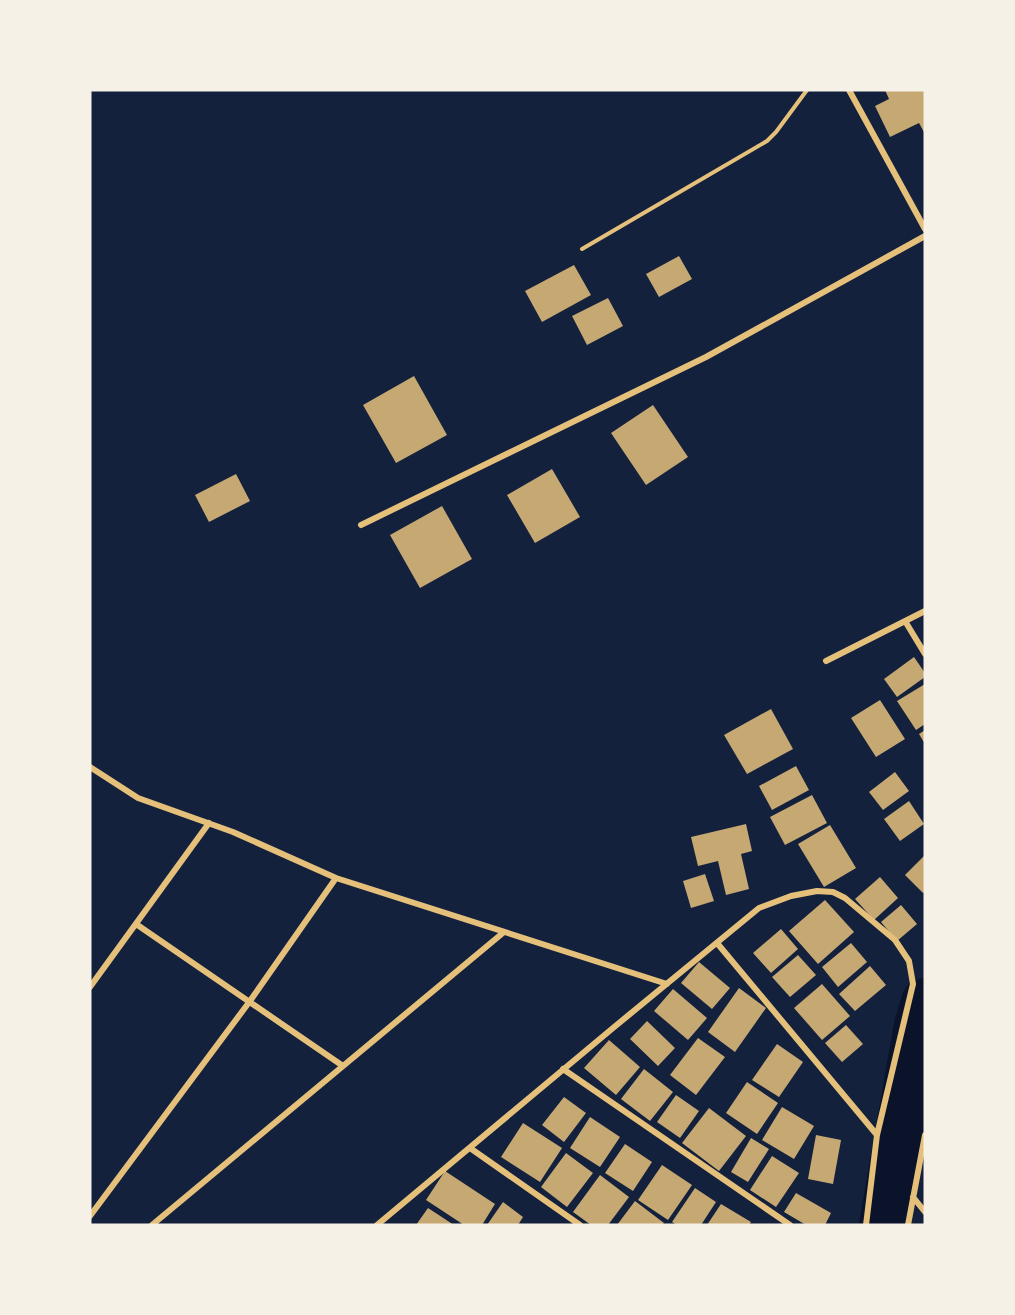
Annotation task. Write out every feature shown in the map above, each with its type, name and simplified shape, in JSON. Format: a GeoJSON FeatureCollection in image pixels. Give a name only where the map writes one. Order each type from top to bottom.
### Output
{"type":"FeatureCollection","features":[{"type":"Feature","properties":{"kind":"street"},"geometry":{"type":"LineString","coordinates":[[849,90],[925,229]]}},
{"type":"Feature","properties":{"kind":"street"},"geometry":{"type":"LineString","coordinates":[[361,525],[706,357],[925,236]]}},
{"type":"Feature","properties":{"kind":"street"},"geometry":{"type":"LineString","coordinates":[[826,661],[925,611]]}},
{"type":"Feature","properties":{"kind":"street"},"geometry":{"type":"LineString","coordinates":[[904,621],[925,654]]}},
{"type":"Feature","properties":{"kind":"street"},"geometry":{"type":"LineString","coordinates":[[90,768],[138,798],[233,832],[336,878],[667,984]]}},
{"type":"Feature","properties":{"kind":"street"},"geometry":{"type":"LineString","coordinates":[[90,987],[209,823]]}},
{"type":"Feature","properties":{"kind":"street"},"geometry":{"type":"LineString","coordinates":[[90,1216],[250,1001],[336,878]]}},
{"type":"Feature","properties":{"kind":"street"},"geometry":{"type":"LineString","coordinates":[[377,1225],[759,908],[791,896],[817,891],[833,892],[845,898],[895,940],[909,961],[912,984],[877,1135],[866,1225]]}},
{"type":"Feature","properties":{"kind":"street"},"geometry":{"type":"LineString","coordinates":[[136,924],[343,1066]]}},
{"type":"Feature","properties":{"kind":"street"},"geometry":{"type":"LineString","coordinates":[[152,1225],[504,932]]}},
{"type":"Feature","properties":{"kind":"street"},"geometry":{"type":"LineString","coordinates":[[717,943],[877,1135]]}},
{"type":"Feature","properties":{"kind":"street"},"geometry":{"type":"LineString","coordinates":[[563,1069],[790,1225]]}},
{"type":"Feature","properties":{"kind":"street"},"geometry":{"type":"LineString","coordinates":[[908,1225],[925,1135]]}},
{"type":"Feature","properties":{"kind":"street"},"geometry":{"type":"LineString","coordinates":[[470,1148],[580,1225]]}},
{"type":"Feature","properties":{"kind":"street"},"geometry":{"type":"LineString","coordinates":[[916,1188],[925,1187]]}},
{"type":"Feature","properties":{"kind":"street"},"geometry":{"type":"LineString","coordinates":[[913,1197],[925,1212]]}},
{"type":"Feature","properties":{"kind":"path"},"geometry":{"type":"LineString","coordinates":[[582,249],[766,141],[776,132],[807,90]]}},
{"type":"Feature","properties":{"kind":"building"},"geometry":{"type":"Polygon","coordinates":[[[885,90],[925,90],[925,134],[919,123],[890,137],[875,106],[889,99],[885,90]]]}},
{"type":"Feature","properties":{"kind":"building"},"geometry":{"type":"Polygon","coordinates":[[[679,256],[692,279],[659,297],[646,274],[679,256]]]}},
{"type":"Feature","properties":{"kind":"building"},"geometry":{"type":"Polygon","coordinates":[[[574,265],[591,295],[542,322],[525,291],[574,265]]]}},
{"type":"Feature","properties":{"kind":"building"},"geometry":{"type":"Polygon","coordinates":[[[608,298],[623,326],[587,345],[572,316],[608,298]]]}},
{"type":"Feature","properties":{"kind":"building"},"geometry":{"type":"Polygon","coordinates":[[[414,376],[447,435],[396,463],[363,405],[414,376]]]}},
{"type":"Feature","properties":{"kind":"building"},"geometry":{"type":"Polygon","coordinates":[[[653,405],[688,457],[646,485],[611,433],[653,405]]]}},
{"type":"Feature","properties":{"kind":"building"},"geometry":{"type":"Polygon","coordinates":[[[552,469],[580,517],[535,543],[507,495],[552,469]]]}},
{"type":"Feature","properties":{"kind":"building"},"geometry":{"type":"Polygon","coordinates":[[[236,474],[250,501],[209,522],[195,495],[236,474]]]}},
{"type":"Feature","properties":{"kind":"building"},"geometry":{"type":"Polygon","coordinates":[[[442,506],[472,559],[420,588],[390,535],[442,506]]]}},
{"type":"Feature","properties":{"kind":"building"},"geometry":{"type":"Polygon","coordinates":[[[914,657],[925,673],[925,677],[897,697],[884,679],[914,657]]]}},
{"type":"Feature","properties":{"kind":"building"},"geometry":{"type":"Polygon","coordinates":[[[925,684],[925,724],[916,730],[897,701],[925,684]]]}},
{"type":"Feature","properties":{"kind":"building"},"geometry":{"type":"Polygon","coordinates":[[[880,700],[905,739],[876,757],[851,718],[880,700]]]}},
{"type":"Feature","properties":{"kind":"building"},"geometry":{"type":"Polygon","coordinates":[[[771,709],[793,749],[747,774],[724,735],[771,709]]]}},
{"type":"Feature","properties":{"kind":"building"},"geometry":{"type":"Polygon","coordinates":[[[925,730],[925,744],[919,734],[925,730]]]}},
{"type":"Feature","properties":{"kind":"building"},"geometry":{"type":"Polygon","coordinates":[[[796,766],[809,790],[772,810],[759,786],[796,766]]]}},
{"type":"Feature","properties":{"kind":"building"},"geometry":{"type":"Polygon","coordinates":[[[895,772],[909,791],[883,810],[869,792],[895,772]]]}},
{"type":"Feature","properties":{"kind":"building"},"geometry":{"type":"Polygon","coordinates":[[[812,795],[827,823],[785,845],[770,817],[812,795]]]}},
{"type":"Feature","properties":{"kind":"building"},"geometry":{"type":"Polygon","coordinates":[[[909,801],[924,824],[900,841],[884,819],[909,801]]]}},
{"type":"Feature","properties":{"kind":"building"},"geometry":{"type":"Polygon","coordinates":[[[746,824],[752,851],[741,854],[749,889],[726,895],[718,861],[698,866],[691,837],[746,824]]]}},
{"type":"Feature","properties":{"kind":"building"},"geometry":{"type":"Polygon","coordinates":[[[830,825],[856,868],[824,887],[798,844],[830,825]]]}},
{"type":"Feature","properties":{"kind":"building"},"geometry":{"type":"Polygon","coordinates":[[[925,855],[925,891],[923,893],[905,875],[925,855]]]}},
{"type":"Feature","properties":{"kind":"building"},"geometry":{"type":"Polygon","coordinates":[[[705,874],[714,901],[691,908],[683,881],[705,874]]]}},
{"type":"Feature","properties":{"kind":"building"},"geometry":{"type":"Polygon","coordinates":[[[880,877],[898,898],[874,920],[855,899],[880,877]]]}},
{"type":"Feature","properties":{"kind":"building"},"geometry":{"type":"Polygon","coordinates":[[[825,900],[854,932],[818,964],[789,931],[825,900]]]}},
{"type":"Feature","properties":{"kind":"building"},"geometry":{"type":"Polygon","coordinates":[[[901,905],[917,924],[897,941],[881,922],[901,905]]]}},
{"type":"Feature","properties":{"kind":"building"},"geometry":{"type":"Polygon","coordinates":[[[781,929],[798,949],[771,973],[753,953],[781,929]]]}},
{"type":"Feature","properties":{"kind":"building"},"geometry":{"type":"Polygon","coordinates":[[[851,943],[867,962],[838,987],[822,967],[851,943]]]}},
{"type":"Feature","properties":{"kind":"building"},"geometry":{"type":"Polygon","coordinates":[[[798,955],[816,975],[790,997],[772,977],[798,955]]]}},
{"type":"Feature","properties":{"kind":"building"},"geometry":{"type":"Polygon","coordinates":[[[699,962],[730,988],[712,1009],[681,983],[699,962]]]}},
{"type":"Feature","properties":{"kind":"building"},"geometry":{"type":"Polygon","coordinates":[[[870,966],[886,985],[855,1011],[839,994],[870,966]]]}},
{"type":"Feature","properties":{"kind":"building"},"geometry":{"type":"Polygon","coordinates":[[[822,984],[850,1016],[822,1040],[794,1008],[822,984]]]}},
{"type":"Feature","properties":{"kind":"building"},"geometry":{"type":"Polygon","coordinates":[[[739,988],[766,1008],[735,1052],[708,1032],[739,988]]]}},
{"type":"Feature","properties":{"kind":"building"},"geometry":{"type":"Polygon","coordinates":[[[673,989],[707,1018],[688,1040],[654,1011],[673,989]]]}},
{"type":"Feature","properties":{"kind":"building"},"geometry":{"type":"Polygon","coordinates":[[[647,1021],[675,1048],[658,1066],[630,1039],[647,1021]]]}},
{"type":"Feature","properties":{"kind":"building"},"geometry":{"type":"Polygon","coordinates":[[[846,1025],[863,1044],[842,1062],[825,1043],[846,1025]]]}},
{"type":"Feature","properties":{"kind":"building"},"geometry":{"type":"Polygon","coordinates":[[[698,1038],[725,1057],[696,1095],[670,1075],[698,1038]]]}},
{"type":"Feature","properties":{"kind":"building"},"geometry":{"type":"Polygon","coordinates":[[[609,1040],[640,1067],[616,1095],[584,1068],[609,1040]]]}},
{"type":"Feature","properties":{"kind":"building"},"geometry":{"type":"Polygon","coordinates":[[[777,1044],[803,1062],[779,1097],[752,1080],[777,1044]]]}},
{"type":"Feature","properties":{"kind":"building"},"geometry":{"type":"Polygon","coordinates":[[[644,1069],[673,1092],[650,1121],[621,1099],[644,1069]]]}},
{"type":"Feature","properties":{"kind":"building"},"geometry":{"type":"Polygon","coordinates":[[[747,1082],[778,1103],[757,1134],[726,1113],[747,1082]]]}},
{"type":"Feature","properties":{"kind":"building"},"geometry":{"type":"Polygon","coordinates":[[[676,1095],[699,1111],[680,1138],[657,1122],[676,1095]]]}},
{"type":"Feature","properties":{"kind":"building"},"geometry":{"type":"Polygon","coordinates":[[[564,1097],[586,1113],[564,1142],[542,1125],[564,1097]]]}},
{"type":"Feature","properties":{"kind":"building"},"geometry":{"type":"Polygon","coordinates":[[[782,1107],[814,1126],[794,1159],[762,1140],[782,1107]]]}},
{"type":"Feature","properties":{"kind":"building"},"geometry":{"type":"Polygon","coordinates":[[[709,1108],[746,1136],[719,1171],[682,1143],[709,1108]]]}},
{"type":"Feature","properties":{"kind":"building"},"geometry":{"type":"Polygon","coordinates":[[[590,1117],[620,1137],[600,1167],[570,1148],[590,1117]]]}},
{"type":"Feature","properties":{"kind":"building"},"geometry":{"type":"Polygon","coordinates":[[[523,1123],[562,1148],[540,1182],[501,1157],[523,1123]]]}},
{"type":"Feature","properties":{"kind":"building"},"geometry":{"type":"Polygon","coordinates":[[[816,1135],[841,1140],[833,1184],[808,1179],[816,1135]]]}},
{"type":"Feature","properties":{"kind":"building"},"geometry":{"type":"Polygon","coordinates":[[[751,1138],[769,1149],[748,1182],[731,1172],[751,1138]]]}},
{"type":"Feature","properties":{"kind":"building"},"geometry":{"type":"Polygon","coordinates":[[[625,1144],[652,1162],[633,1191],[605,1173],[625,1144]]]}},
{"type":"Feature","properties":{"kind":"building"},"geometry":{"type":"Polygon","coordinates":[[[566,1153],[593,1173],[567,1207],[541,1187],[566,1153]]]}},
{"type":"Feature","properties":{"kind":"building"},"geometry":{"type":"Polygon","coordinates":[[[772,1156],[799,1173],[776,1207],[750,1190],[772,1156]]]}},
{"type":"Feature","properties":{"kind":"building"},"geometry":{"type":"Polygon","coordinates":[[[662,1165],[692,1185],[668,1220],[638,1200],[662,1165]]]}},
{"type":"Feature","properties":{"kind":"building"},"geometry":{"type":"Polygon","coordinates":[[[445,1171],[495,1204],[482,1225],[464,1225],[426,1200],[445,1171]]]}},
{"type":"Feature","properties":{"kind":"building"},"geometry":{"type":"Polygon","coordinates":[[[600,1175],[629,1197],[608,1225],[591,1225],[573,1212],[600,1175]]]}},
{"type":"Feature","properties":{"kind":"building"},"geometry":{"type":"Polygon","coordinates":[[[695,1188],[716,1202],[701,1225],[677,1225],[672,1222],[695,1188]]]}},
{"type":"Feature","properties":{"kind":"building"},"geometry":{"type":"Polygon","coordinates":[[[796,1193],[831,1213],[825,1225],[806,1225],[784,1212],[796,1193]]]}},
{"type":"Feature","properties":{"kind":"building"},"geometry":{"type":"Polygon","coordinates":[[[635,1201],[664,1223],[662,1225],[617,1225],[635,1201]]]}},
{"type":"Feature","properties":{"kind":"building"},"geometry":{"type":"Polygon","coordinates":[[[503,1202],[523,1217],[518,1225],[487,1225],[503,1202]]]}},
{"type":"Feature","properties":{"kind":"building"},"geometry":{"type":"Polygon","coordinates":[[[721,1204],[751,1222],[749,1225],[707,1225],[721,1204]]]}},
{"type":"Feature","properties":{"kind":"building"},"geometry":{"type":"Polygon","coordinates":[[[428,1208],[454,1225],[416,1225],[428,1208]]]}},
{"type":"Feature","properties":{"kind":"waterway"},"geometry":{"type":"LineString","coordinates":[[883,1225],[918,1025],[925,1002]]}}]}
